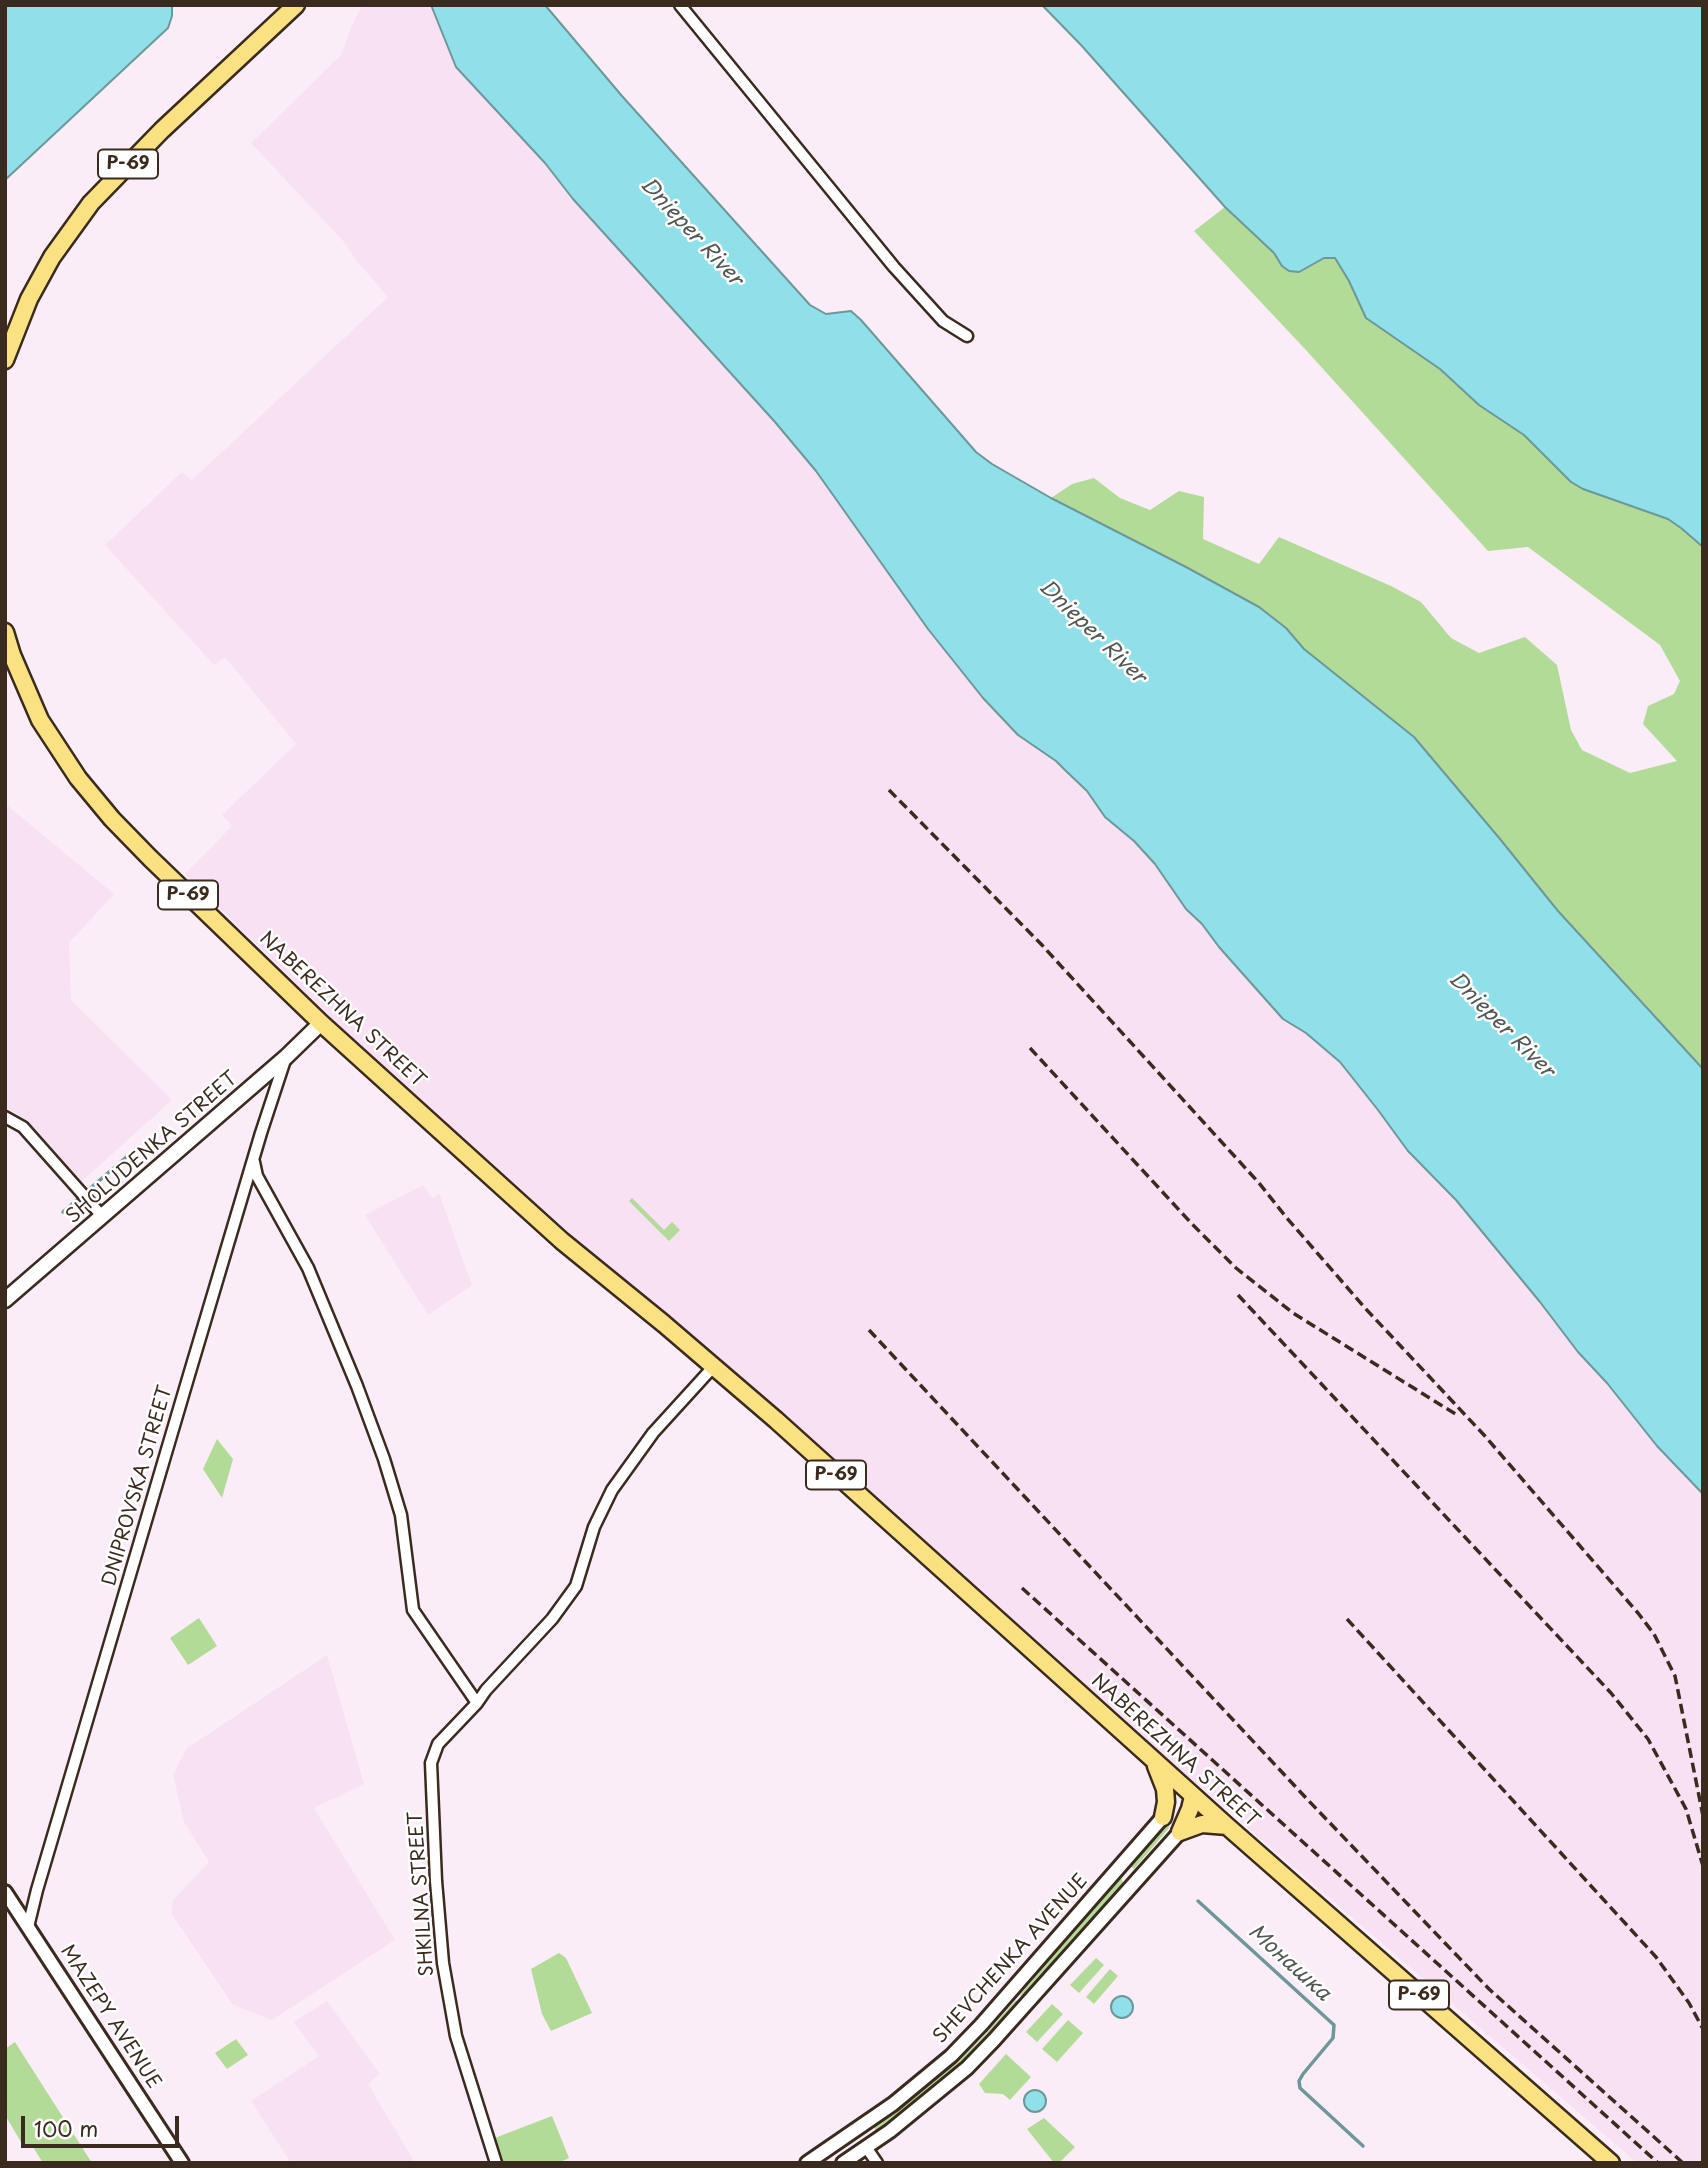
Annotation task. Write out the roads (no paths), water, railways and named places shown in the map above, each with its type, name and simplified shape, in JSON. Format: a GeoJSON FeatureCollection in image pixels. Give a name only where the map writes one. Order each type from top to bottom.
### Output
{"type":"FeatureCollection","features":[{"type":"Feature","properties":{"kind":"main road","name":"Р-69"},"geometry":{"type":"LineString","coordinates":[[5,360],[29,299],[51,257],[90,203],[162,130],[296,5]]}},
{"type":"Feature","properties":{"kind":"main road","name":"NABEREZHNA STREET"},"geometry":{"type":"LineString","coordinates":[[5,632],[40,720],[78,778],[112,819],[150,858],[321,1023],[562,1241],[714,1366],[1153,1761],[1611,2163]]}},
{"type":"Feature","properties":{"kind":"main road","name":"SHOLUDENKA STREET"},"geometry":{"type":"LineString","coordinates":[[5,1300],[286,1057],[321,1023]]}},
{"type":"Feature","properties":{"kind":"main road"},"geometry":{"type":"LineString","coordinates":[[1153,1761],[1165,1789],[1163,1816]]}},
{"type":"Feature","properties":{"kind":"main road"},"geometry":{"type":"LineString","coordinates":[[1163,1816],[1181,1801],[1193,1796]]}},
{"type":"Feature","properties":{"kind":"main road"},"geometry":{"type":"LineString","coordinates":[[1180,1832],[1193,1796]]}},
{"type":"Feature","properties":{"kind":"main road"},"geometry":{"type":"LineString","coordinates":[[1180,1832],[1202,1824],[1227,1826]]}},
{"type":"Feature","properties":{"kind":"street"},"geometry":{"type":"LineString","coordinates":[[680,5],[894,267],[943,321],[967,336]]}},
{"type":"Feature","properties":{"kind":"street","name":"DNIPROVSKA STREET"},"geometry":{"type":"LineString","coordinates":[[28,1927],[253,1158],[286,1057]]}},
{"type":"Feature","properties":{"kind":"street"},"geometry":{"type":"LineString","coordinates":[[5,1117],[23,1127],[102,1216]]}},
{"type":"Feature","properties":{"kind":"street"},"geometry":{"type":"LineString","coordinates":[[253,1158],[257,1175],[308,1268],[384,1459],[401,1515],[413,1610],[477,1703],[552,1619],[576,1586],[594,1527],[612,1490],[653,1433],[714,1366]]}},
{"type":"Feature","properties":{"kind":"street","name":"SHKILNA STREET"},"geometry":{"type":"LineString","coordinates":[[477,1703],[438,1744],[431,1763],[443,1963],[456,2036],[496,2163]]}},
{"type":"Feature","properties":{"kind":"street","name":"SHEVCHENKA AVENUE"},"geometry":{"type":"LineString","coordinates":[[807,2163],[922,2081],[959,2048],[1163,1816]]}},
{"type":"Feature","properties":{"kind":"street","name":"SHEVCHENKA AVENUE"},"geometry":{"type":"LineString","coordinates":[[843,2163],[922,2106],[967,2068],[1180,1832]]}},
{"type":"Feature","properties":{"kind":"street"},"geometry":{"type":"LineString","coordinates":[[1119,1868],[1134,1882]]}},
{"type":"Feature","properties":{"kind":"street","name":"MAZEPY AVENUE"},"geometry":{"type":"LineString","coordinates":[[5,1892],[182,2163]]}},
{"type":"Feature","properties":{"kind":"street"},"geometry":{"type":"LineString","coordinates":[[855,2131],[877,2163]]}},
{"type":"Feature","properties":{"kind":"water"},"geometry":{"type":"Polygon","coordinates":[[[5,5],[172,5],[172,16],[168,28],[5,180],[5,5]]]}},
{"type":"Feature","properties":{"kind":"water","name":"Dnieper River"},"geometry":{"type":"Polygon","coordinates":[[[431,5],[545,5],[622,96],[810,305],[826,314],[851,311],[976,452],[1051,498],[1259,607],[1286,628],[1304,649],[1414,737],[1558,911],[1703,1069],[1703,1494],[1657,1446],[1607,1383],[1578,1352],[1456,1200],[1408,1151],[1340,1062],[1306,1033],[1283,1019],[1186,909],[1155,864],[1134,841],[1105,817],[1087,791],[1056,761],[1018,735],[983,698],[928,629],[816,471],[573,199],[545,163],[456,67],[431,5]]]}},
{"type":"Feature","properties":{"kind":"water"},"geometry":{"type":"Polygon","coordinates":[[[1042,5],[1703,5],[1703,547],[1668,519],[1583,489],[1571,482],[1524,435],[1479,405],[1440,369],[1366,318],[1335,258],[1324,258],[1299,272],[1289,271],[1282,266],[1274,253],[1225,207],[1042,5]]]}},
{"type":"Feature","properties":{"kind":"water"},"geometry":{"type":"Polygon","coordinates":[[[1122,1996],[1132,2003],[1133,2007],[1126,2017],[1122,2018],[1112,2011],[1111,2007],[1118,1997],[1122,1996]]]}},
{"type":"Feature","properties":{"kind":"water"},"geometry":{"type":"Polygon","coordinates":[[[1035,2090],[1045,2097],[1046,2101],[1039,2111],[1035,2112],[1025,2105],[1024,2101],[1031,2091],[1035,2090]]]}},
{"type":"Feature","properties":{"kind":"waterway","name":"Монашка"},"geometry":{"type":"LineString","coordinates":[[63,1212],[138,1147]]}},
{"type":"Feature","properties":{"kind":"waterway","name":"Монашка"},"geometry":{"type":"LineString","coordinates":[[1198,1901],[1334,2025],[1333,2038],[1303,2074],[1299,2081],[1300,2088],[1363,2146]]}},
{"type":"Feature","properties":{"kind":"railway"},"geometry":{"type":"LineString","coordinates":[[889,790],[1041,944],[1259,1183],[1365,1308],[1484,1435],[1638,1613],[1654,1634],[1675,1676],[1703,1816]]}},
{"type":"Feature","properties":{"kind":"railway"},"geometry":{"type":"LineString","coordinates":[[1030,1048],[1236,1268],[1293,1313],[1457,1415]]}},
{"type":"Feature","properties":{"kind":"railway"},"geometry":{"type":"LineString","coordinates":[[1238,1295],[1611,1693],[1648,1739],[1686,1809],[1703,1866]]}},
{"type":"Feature","properties":{"kind":"railway"},"geometry":{"type":"LineString","coordinates":[[869,1330],[1307,1799],[1489,1989],[1683,2163]]}},
{"type":"Feature","properties":{"kind":"railway"},"geometry":{"type":"LineString","coordinates":[[1022,1588],[1658,2163]]}},
{"type":"Feature","properties":{"kind":"railway"},"geometry":{"type":"LineString","coordinates":[[1347,1619],[1656,1957],[1689,2003],[1703,2029]]}}]}
